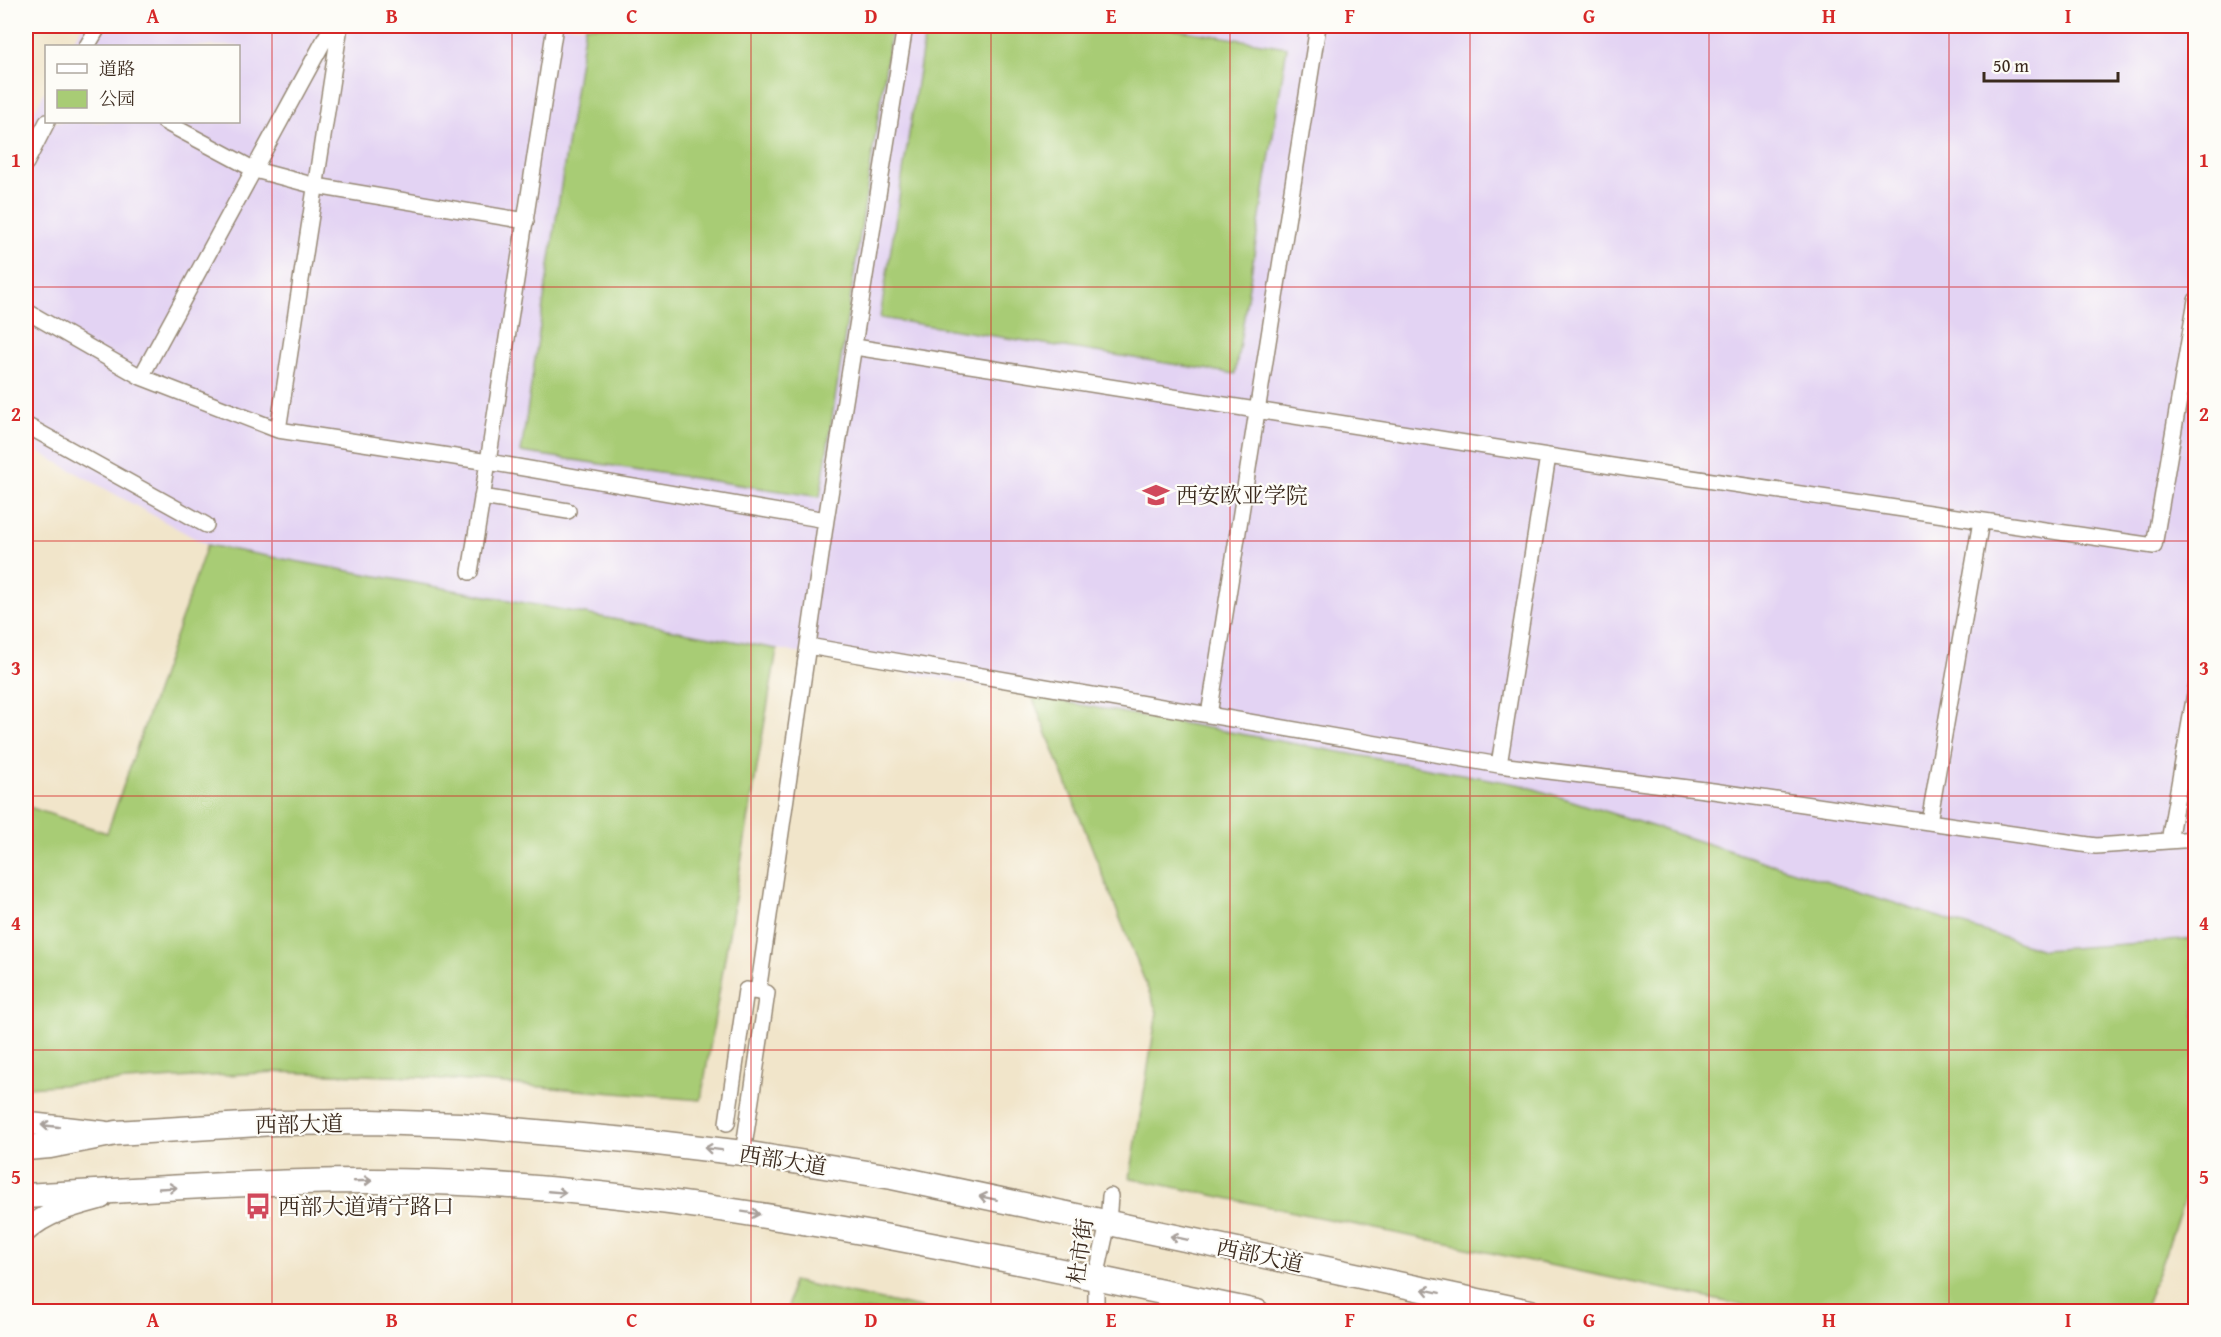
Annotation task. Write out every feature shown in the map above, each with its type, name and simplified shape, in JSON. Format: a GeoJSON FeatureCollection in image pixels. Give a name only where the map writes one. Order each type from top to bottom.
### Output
{"type":"FeatureCollection","features":[{"type":"Feature","properties":{"kind":"main road","name":"西部大道"},"geometry":{"type":"LineString","coordinates":[[26,1148],[50,1146],[116,1133],[274,1123],[383,1122],[460,1125],[650,1142],[743,1153],[892,1177],[1530,1311]]}},
{"type":"Feature","properties":{"kind":"main road"},"geometry":{"type":"LineString","coordinates":[[26,1123],[116,1133]]}},
{"type":"Feature","properties":{"kind":"main road"},"geometry":{"type":"LineString","coordinates":[[26,1196],[372,1181],[482,1184],[639,1198],[822,1224],[1257,1311]]}},
{"type":"Feature","properties":{"kind":"main road"},"geometry":{"type":"LineString","coordinates":[[26,1231],[44,1218],[72,1206],[135,1190]]}},
{"type":"Feature","properties":{"kind":"street"},"geometry":{"type":"LineString","coordinates":[[88,45],[99,26]]}},
{"type":"Feature","properties":{"kind":"street"},"geometry":{"type":"LineString","coordinates":[[141,377],[332,26]]}},
{"type":"Feature","properties":{"kind":"street"},"geometry":{"type":"LineString","coordinates":[[278,430],[340,26]]}},
{"type":"Feature","properties":{"kind":"street"},"geometry":{"type":"LineString","coordinates":[[470,572],[555,26]]}},
{"type":"Feature","properties":{"kind":"street"},"geometry":{"type":"LineString","coordinates":[[758,992],[826,520],[905,26]]}},
{"type":"Feature","properties":{"kind":"street"},"geometry":{"type":"LineString","coordinates":[[1209,715],[1318,26]]}},
{"type":"Feature","properties":{"kind":"street"},"geometry":{"type":"LineString","coordinates":[[26,163],[46,123]]}},
{"type":"Feature","properties":{"kind":"street"},"geometry":{"type":"LineString","coordinates":[[167,123],[255,170],[316,186],[526,221]]}},
{"type":"Feature","properties":{"kind":"street"},"geometry":{"type":"LineString","coordinates":[[855,347],[1548,456],[2154,546],[2196,300]]}},
{"type":"Feature","properties":{"kind":"street"},"geometry":{"type":"LineString","coordinates":[[26,311],[141,377],[278,430],[488,462],[826,520]]}},
{"type":"Feature","properties":{"kind":"street"},"geometry":{"type":"LineString","coordinates":[[26,425],[206,525]]}},
{"type":"Feature","properties":{"kind":"street"},"geometry":{"type":"LineString","coordinates":[[1499,765],[1548,456]]}},
{"type":"Feature","properties":{"kind":"street"},"geometry":{"type":"LineString","coordinates":[[482,497],[568,510]]}},
{"type":"Feature","properties":{"kind":"street"},"geometry":{"type":"LineString","coordinates":[[1929,822],[1981,520]]}},
{"type":"Feature","properties":{"kind":"street"},"geometry":{"type":"LineString","coordinates":[[808,646],[1499,765],[1713,791],[2096,846],[2196,839]]}},
{"type":"Feature","properties":{"kind":"street"},"geometry":{"type":"LineString","coordinates":[[2169,841],[2196,688]]}},
{"type":"Feature","properties":{"kind":"street"},"geometry":{"type":"LineString","coordinates":[[727,1123],[746,990],[767,993],[743,1153]]}},
{"type":"Feature","properties":{"kind":"street","name":"杜市街"},"geometry":{"type":"LineString","coordinates":[[1096,1311],[1096,1278],[1108,1223],[1110,1196]]}},
{"type":"Feature","properties":{"kind":"shaded area","name":"西安欧亚学院"},"geometry":{"type":"Polygon","coordinates":[[[82,26],[2195,26],[2195,939],[2043,950],[1522,785],[207,545],[26,445],[26,127],[45,91],[45,123],[240,123],[240,45],[71,45],[82,26]]]}},
{"type":"Feature","properties":{"kind":"green space"},"geometry":{"type":"Polygon","coordinates":[[[585,26],[892,26],[820,497],[521,452],[585,26]]]}},
{"type":"Feature","properties":{"kind":"green space"},"geometry":{"type":"Polygon","coordinates":[[[926,26],[1154,26],[1287,47],[1235,374],[880,318],[926,26]]]}},
{"type":"Feature","properties":{"kind":"green space"},"geometry":{"type":"Polygon","coordinates":[[[207,545],[777,649],[701,1100],[418,1077],[276,1072],[26,1087],[26,806],[107,833],[207,545]]]}},
{"type":"Feature","properties":{"kind":"green space"},"geometry":{"type":"Polygon","coordinates":[[[1032,696],[1522,785],[2043,950],[2195,939],[2195,1171],[2144,1311],[1770,1311],[1130,1178],[1157,1012],[1032,696]]]}},
{"type":"Feature","properties":{"kind":"green space"},"geometry":{"type":"Polygon","coordinates":[[[792,1281],[935,1311],[788,1311],[792,1281]]]}},
{"type":"Feature","properties":{"kind":"place","name":"西安欧亚学院"},"geometry":{"type":"Point","coordinates":[1156,495]}},
{"type":"Feature","properties":{"kind":"place","name":"西部大道靖宁路口"},"geometry":{"type":"Point","coordinates":[258,1206]}}]}
